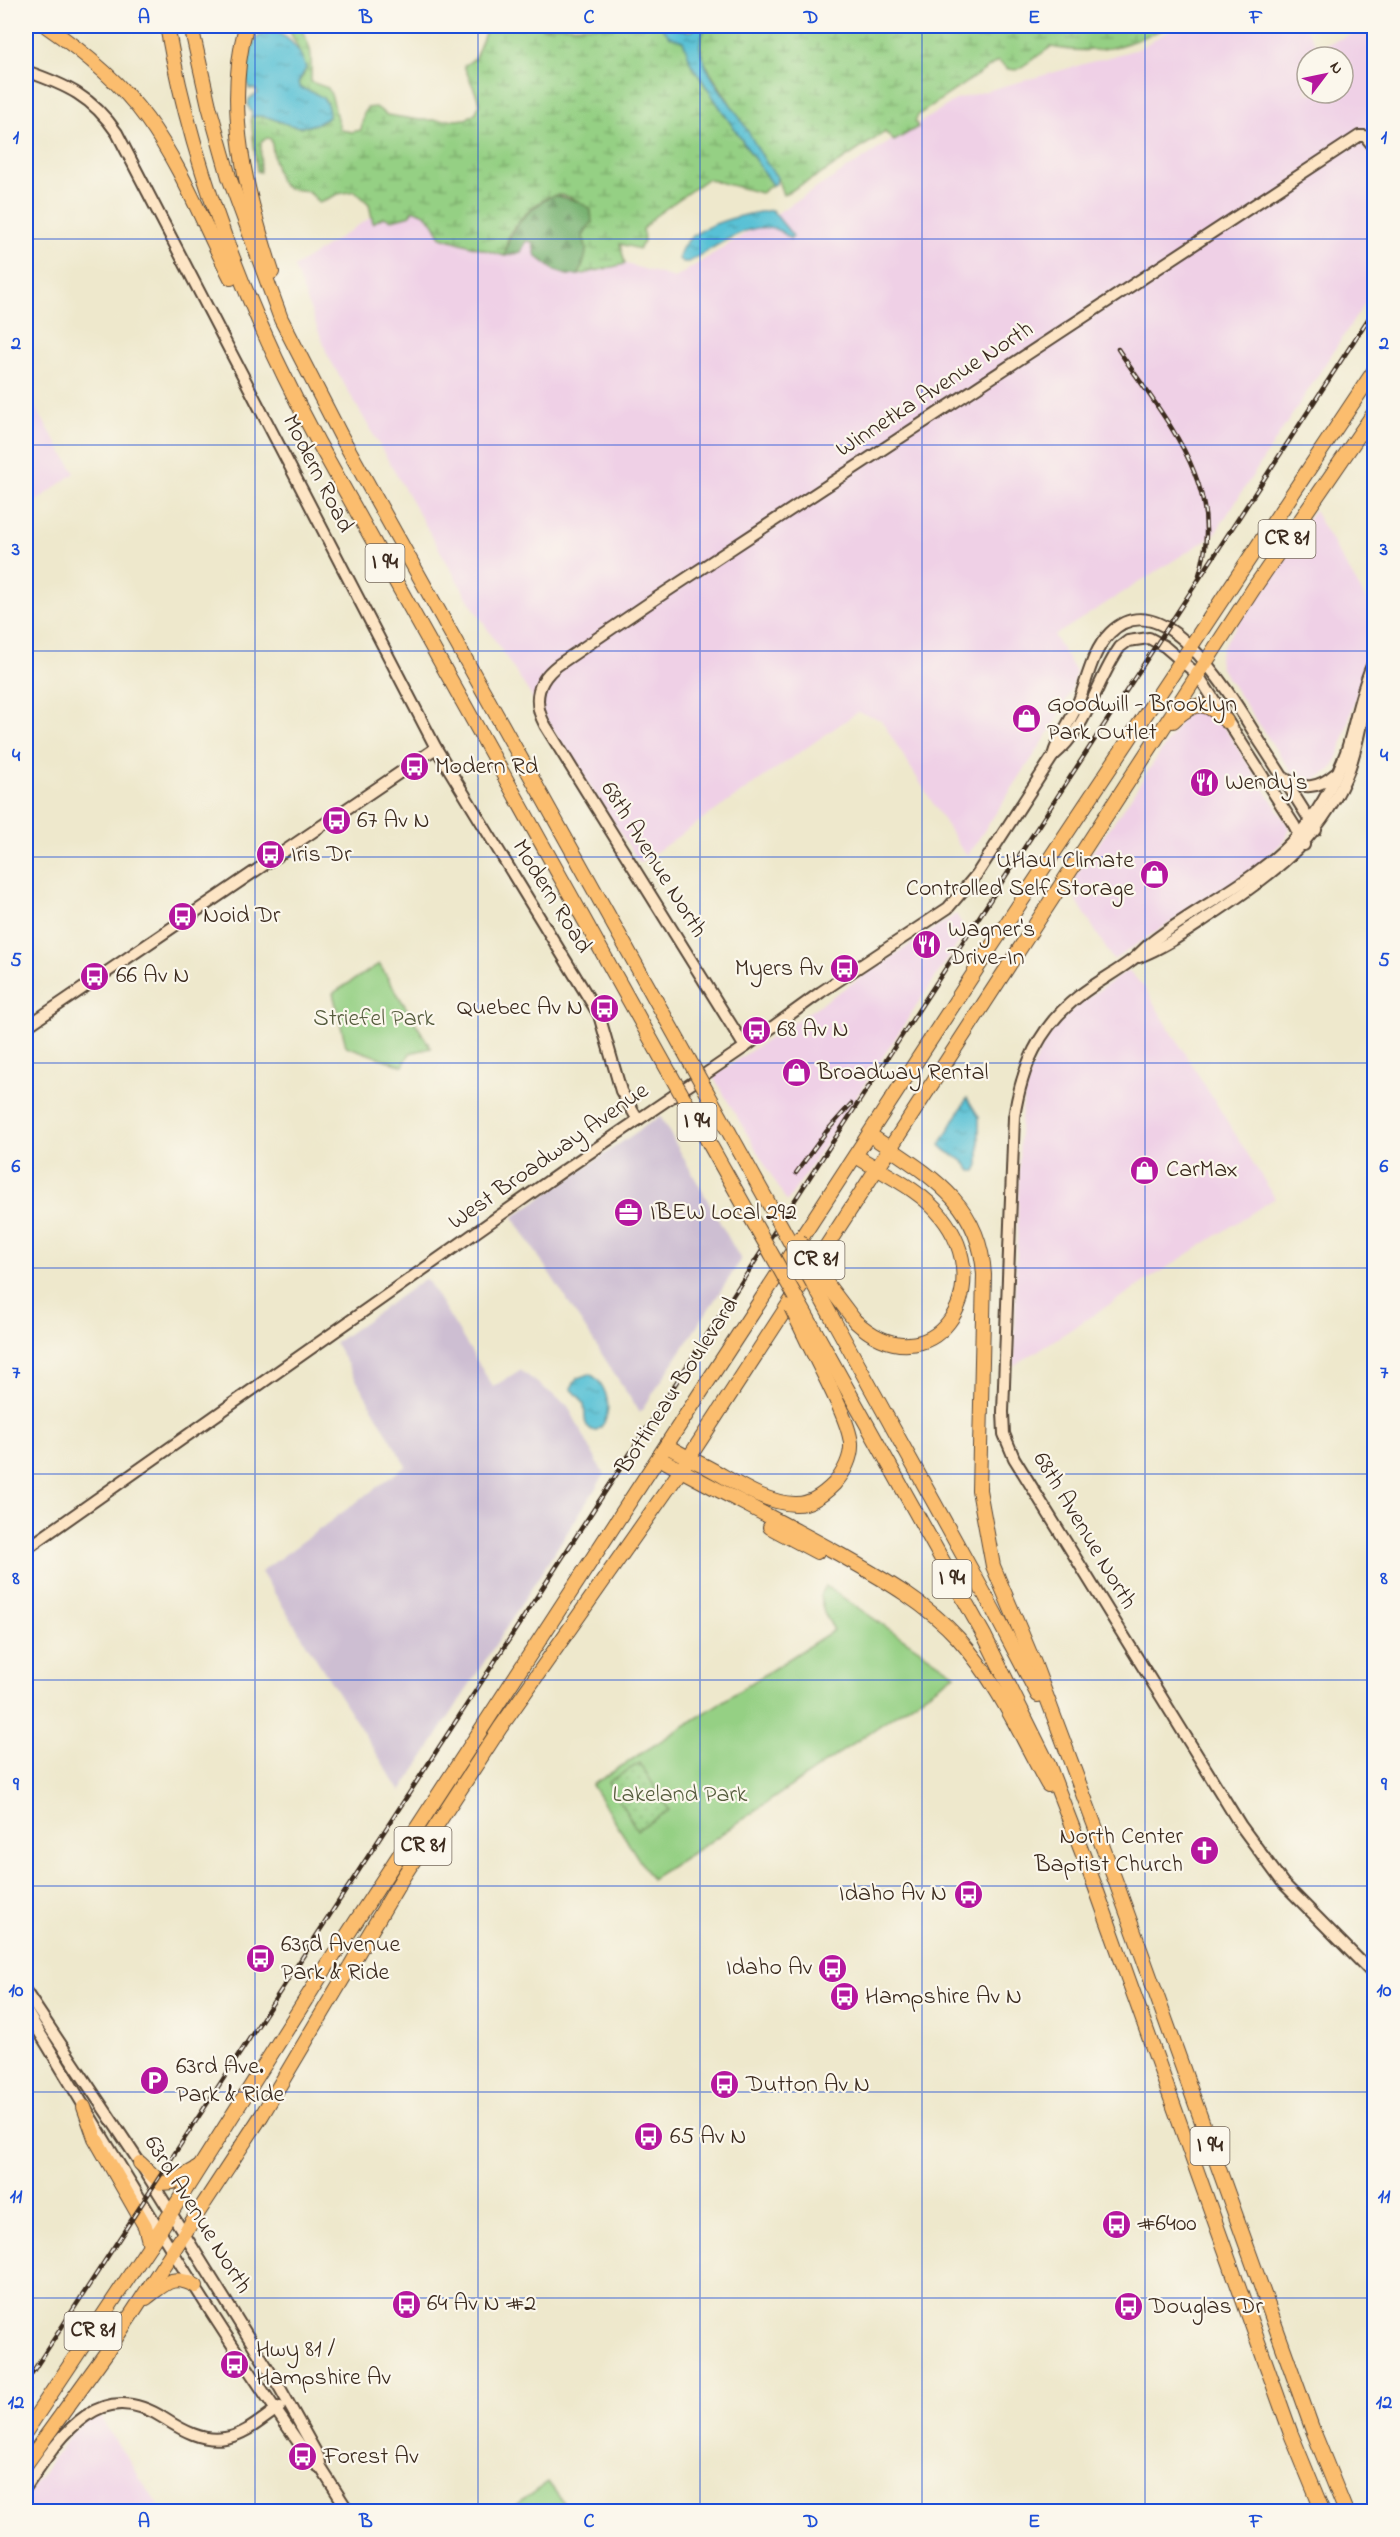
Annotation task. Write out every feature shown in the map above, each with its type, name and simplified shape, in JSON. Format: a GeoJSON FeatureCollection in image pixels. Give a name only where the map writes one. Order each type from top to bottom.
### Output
{"type":"FeatureCollection","features":[{"type":"Feature","properties":{"kind":"highway"},"geometry":{"type":"LineString","coordinates":[[46,26],[110,77],[155,130],[303,416]]}},
{"type":"Feature","properties":{"kind":"highway","name":"I 94"},"geometry":{"type":"LineString","coordinates":[[167,26],[189,125],[216,216],[253,311],[303,416],[725,1173],[810,1333],[1006,1678],[1048,1764],[1075,1831],[1260,2349],[1323,2511]]}},
{"type":"Feature","properties":{"kind":"highway","name":"I 94"},"geometry":{"type":"LineString","coordinates":[[191,26],[209,106],[229,177],[281,318],[346,446],[1022,1662],[1077,1779],[1312,2428],[1346,2511]]}},
{"type":"Feature","properties":{"kind":"highway"},"geometry":{"type":"LineString","coordinates":[[246,26],[237,81],[239,138],[249,192],[274,282],[281,318]]}},
{"type":"Feature","properties":{"kind":"highway","name":"Bottineau Boulevard"},"geometry":{"type":"LineString","coordinates":[[26,2431],[160,2230],[325,1969],[987,953],[1374,371]]}},
{"type":"Feature","properties":{"kind":"highway","name":"Bottineau Boulevard"},"geometry":{"type":"LineString","coordinates":[[26,2464],[138,2305],[285,2078],[430,1834],[525,1690],[684,1465],[1276,555],[1374,413]]}},
{"type":"Feature","properties":{"kind":"highway"},"geometry":{"type":"LineString","coordinates":[[1162,730],[1180,714],[1198,705],[1207,705],[1226,721]]}},
{"type":"Feature","properties":{"kind":"highway"},"geometry":{"type":"LineString","coordinates":[[723,1121],[830,1288],[855,1321],[869,1334],[890,1343],[907,1344],[922,1341],[935,1335],[958,1309],[964,1291],[963,1256],[954,1233],[923,1198],[856,1156]]}},
{"type":"Feature","properties":{"kind":"highway"},"geometry":{"type":"LineString","coordinates":[[870,1134],[955,1199],[971,1221],[976,1234],[984,1275],[978,1470],[985,1533],[993,1566],[1034,1662],[1077,1779]]}},
{"type":"Feature","properties":{"kind":"highway"},"geometry":{"type":"LineString","coordinates":[[659,1458],[787,1503],[806,1503],[832,1486],[847,1464],[851,1441],[810,1333]]}},
{"type":"Feature","properties":{"kind":"highway"},"geometry":{"type":"LineString","coordinates":[[667,1446],[684,1465],[710,1484],[898,1589],[928,1611],[957,1637],[981,1667],[1017,1723],[1075,1831]]}},
{"type":"Feature","properties":{"kind":"highway"},"geometry":{"type":"LineString","coordinates":[[84,2108],[95,2138],[145,2226],[150,2244]]}},
{"type":"Feature","properties":{"kind":"highway"},"geometry":{"type":"LineString","coordinates":[[140,2163],[161,2183],[173,2181],[200,2167]]}},
{"type":"Feature","properties":{"kind":"highway"},"geometry":{"type":"LineString","coordinates":[[138,2305],[171,2281],[185,2280],[196,2286]]}},
{"type":"Feature","properties":{"kind":"street","name":"Modern Road"},"geometry":{"type":"LineString","coordinates":[[26,71],[73,89],[106,117],[117,133],[436,748],[596,1010],[621,1091],[638,1120]]}},
{"type":"Feature","properties":{"kind":"street","name":"Winnetka Avenue North"},"geometry":{"type":"LineString","coordinates":[[538,691],[545,676],[551,670],[654,599],[1359,136],[1365,136],[1374,147]]}},
{"type":"Feature","properties":{"kind":"street","name":"West Broadway Avenue"},"geometry":{"type":"LineString","coordinates":[[1053,756],[1056,741],[1073,715],[1102,642],[1111,631],[1124,624],[1138,620],[1150,621],[1168,629],[1207,662],[1313,825]]}},
{"type":"Feature","properties":{"kind":"street","name":"West Broadway Avenue"},"geometry":{"type":"LineString","coordinates":[[26,1549],[821,992],[948,908],[977,874],[1053,756],[1065,747],[1081,724],[1113,656],[1128,640],[1149,638],[1164,646],[1198,675],[1301,840]]}},
{"type":"Feature","properties":{"kind":"street"},"geometry":{"type":"LineString","coordinates":[[1301,840],[1327,813],[1347,776],[1370,701],[1374,661]]}},
{"type":"Feature","properties":{"kind":"street"},"geometry":{"type":"LineString","coordinates":[[1313,825],[1346,752],[1359,698],[1372,677]]}},
{"type":"Feature","properties":{"kind":"street","name":"68th Avenue North"},"geometry":{"type":"LineString","coordinates":[[538,691],[538,708],[545,725],[745,1047]]}},
{"type":"Feature","properties":{"kind":"street"},"geometry":{"type":"LineString","coordinates":[[26,1027],[436,748]]}},
{"type":"Feature","properties":{"kind":"street"},"geometry":{"type":"LineString","coordinates":[[1281,776],[1295,784],[1310,787],[1324,783],[1337,772]]}},
{"type":"Feature","properties":{"kind":"street","name":"68th Avenue North"},"geometry":{"type":"LineString","coordinates":[[1301,840],[1257,885],[1160,949],[1133,959],[1079,996],[1044,1032],[1025,1068],[1019,1084],[1014,1117],[1004,1434],[1014,1458],[1261,1855],[1307,1909],[1374,1975]]}},
{"type":"Feature","properties":{"kind":"street","name":"63rd Avenue North"},"geometry":{"type":"LineString","coordinates":[[26,1992],[171,2212],[287,2403],[319,2458],[321,2468],[349,2511]]}},
{"type":"Feature","properties":{"kind":"street","name":"63rd Avenue North"},"geometry":{"type":"LineString","coordinates":[[26,2010],[84,2108],[275,2410],[313,2463],[321,2468]]}},
{"type":"Feature","properties":{"kind":"street"},"geometry":{"type":"LineString","coordinates":[[26,2487],[75,2423],[86,2414],[104,2406],[123,2403],[136,2405],[157,2413],[189,2432],[216,2439],[238,2435],[287,2403]]}},
{"type":"Feature","properties":{"kind":"shaded area"},"geometry":{"type":"Polygon","coordinates":[[[1177,26],[1304,26],[1317,45],[1295,45],[1295,105],[1355,105],[1355,45],[1323,45],[1374,26],[1374,289],[1214,535],[1054,636],[1076,672],[1072,688],[1054,725],[968,855],[962,850],[881,720],[858,712],[640,863],[468,599],[328,356],[294,267],[399,199],[675,278],[957,99],[1138,49],[1177,26]]]}},
{"type":"Feature","properties":{"kind":"shaded area"},"geometry":{"type":"Polygon","coordinates":[[[26,392],[75,473],[26,509],[26,392]]]}},
{"type":"Feature","properties":{"kind":"shaded area"},"geometry":{"type":"Polygon","coordinates":[[[1314,511],[1374,613],[1374,652],[1359,686],[1338,757],[1331,770],[1312,781],[1305,781],[1292,773],[1220,667],[1219,657],[1223,646],[1314,511]]]}},
{"type":"Feature","properties":{"kind":"shaded area"},"geometry":{"type":"Polygon","coordinates":[[[1193,709],[1219,719],[1289,827],[1287,838],[1260,864],[1113,960],[1068,886],[1122,811],[1184,716],[1193,709]]]}},
{"type":"Feature","properties":{"kind":"shaded area"},"geometry":{"type":"Polygon","coordinates":[[[956,914],[966,931],[787,1202],[713,1076],[956,914]]]}},
{"type":"Feature","properties":{"kind":"shaded area"},"geometry":{"type":"Polygon","coordinates":[[[1125,972],[1130,972],[1143,986],[1275,1198],[1014,1366],[1020,1128],[1024,1096],[1030,1074],[1042,1047],[1054,1029],[1075,1007],[1125,972]]]}},
{"type":"Feature","properties":{"kind":"shaded area"},"geometry":{"type":"Polygon","coordinates":[[[660,1116],[741,1260],[640,1413],[513,1217],[660,1116]]]}},
{"type":"Feature","properties":{"kind":"shaded area"},"geometry":{"type":"Polygon","coordinates":[[[426,1278],[493,1387],[520,1370],[568,1406],[604,1475],[401,1792],[261,1572],[406,1466],[335,1343],[426,1278]]]}},
{"type":"Feature","properties":{"kind":"shaded area"},"geometry":{"type":"Polygon","coordinates":[[[96,2411],[158,2505],[148,2512],[26,2512],[26,2496],[72,2432],[96,2411]]]}},
{"type":"Feature","properties":{"kind":"green space"},"geometry":{"type":"Polygon","coordinates":[[[287,26],[300,26],[311,53],[311,82],[328,88],[341,130],[352,132],[361,130],[364,112],[367,108],[376,107],[387,115],[420,120],[466,119],[476,112],[480,103],[464,66],[475,58],[488,26],[546,28],[547,26],[661,26],[686,44],[691,64],[772,185],[761,193],[707,179],[654,217],[643,229],[644,242],[639,249],[620,244],[625,264],[579,275],[586,251],[583,237],[592,221],[591,210],[568,197],[557,195],[546,198],[528,211],[510,233],[505,256],[441,237],[430,219],[419,211],[413,210],[410,215],[392,220],[383,217],[373,223],[369,204],[355,191],[338,194],[319,203],[309,192],[287,188],[283,185],[276,169],[271,139],[267,138],[261,142],[260,172],[257,171],[251,117],[260,116],[304,127],[328,117],[324,100],[300,88],[298,83],[304,74],[298,48],[287,26]]]}},
{"type":"Feature","properties":{"kind":"green space"},"geometry":{"type":"Polygon","coordinates":[[[706,26],[1170,26],[1126,44],[1099,50],[1069,50],[1051,47],[1017,70],[1008,69],[998,61],[918,115],[915,122],[918,127],[894,141],[885,132],[826,171],[783,195],[777,177],[762,159],[706,65],[700,51],[699,41],[706,26]]]}},
{"type":"Feature","properties":{"kind":"green space"},"geometry":{"type":"Polygon","coordinates":[[[553,195],[581,202],[591,210],[592,221],[583,237],[586,251],[579,275],[567,275],[554,270],[536,256],[532,242],[526,241],[521,252],[505,256],[510,236],[521,220],[553,195]]]}},
{"type":"Feature","properties":{"kind":"green space","name":"Striefel Park"},"geometry":{"type":"Polygon","coordinates":[[[379,964],[431,1048],[410,1053],[403,1066],[346,1046],[333,993],[379,964]]]}},
{"type":"Feature","properties":{"kind":"green space","name":"Lakeland Park"},"geometry":{"type":"Polygon","coordinates":[[[826,1586],[955,1674],[705,1845],[651,1879],[592,1785],[834,1630],[824,1613],[820,1596],[826,1586]]]}},
{"type":"Feature","properties":{"kind":"green space"},"geometry":{"type":"Polygon","coordinates":[[[640,1763],[669,1810],[637,1830],[608,1782],[640,1763]]]}},
{"type":"Feature","properties":{"kind":"green space"},"geometry":{"type":"Polygon","coordinates":[[[548,2482],[570,2511],[507,2511],[548,2482]]]}},
{"type":"Feature","properties":{"kind":"water"},"geometry":{"type":"Polygon","coordinates":[[[661,26],[692,31],[696,26],[706,26],[700,45],[704,62],[777,177],[776,184],[772,185],[691,64],[683,41],[669,36],[661,26]]]}},
{"type":"Feature","properties":{"kind":"water"},"geometry":{"type":"Polygon","coordinates":[[[274,31],[286,37],[298,50],[306,68],[298,83],[300,88],[321,96],[327,104],[329,117],[304,127],[261,116],[251,117],[249,99],[258,93],[255,89],[249,89],[247,71],[249,57],[256,39],[274,31]]]}},
{"type":"Feature","properties":{"kind":"water"},"geometry":{"type":"Polygon","coordinates":[[[772,210],[793,236],[790,239],[779,230],[767,227],[753,229],[726,240],[689,262],[679,259],[683,247],[703,230],[732,218],[772,210]]]}},
{"type":"Feature","properties":{"kind":"water"},"geometry":{"type":"Polygon","coordinates":[[[967,1098],[979,1117],[979,1165],[976,1171],[971,1171],[963,1161],[940,1145],[967,1098]]]}},
{"type":"Feature","properties":{"kind":"water"},"geometry":{"type":"Polygon","coordinates":[[[589,1374],[601,1385],[608,1411],[602,1426],[595,1431],[586,1424],[583,1403],[571,1388],[577,1378],[589,1374]]]}},
{"type":"Feature","properties":{"kind":"railway"},"geometry":{"type":"LineString","coordinates":[[26,2382],[1374,310]]}},
{"type":"Feature","properties":{"kind":"railway"},"geometry":{"type":"LineString","coordinates":[[1118,349],[1171,427],[1198,483],[1205,512],[1206,543],[1199,575]]}},
{"type":"Feature","properties":{"kind":"railway"},"geometry":{"type":"LineString","coordinates":[[796,1173],[826,1132],[851,1104]]}},
{"type":"Feature","properties":{"kind":"place","name":"Goodwill - Brooklyn Park Outlet"},"geometry":{"type":"Point","coordinates":[1026,719]}},
{"type":"Feature","properties":{"kind":"place","name":"Modern Rd"},"geometry":{"type":"Point","coordinates":[414,767]}},
{"type":"Feature","properties":{"kind":"place","name":"Wendy's"},"geometry":{"type":"Point","coordinates":[1204,783]}},
{"type":"Feature","properties":{"kind":"place","name":"67 Av N"},"geometry":{"type":"Point","coordinates":[336,821]}},
{"type":"Feature","properties":{"kind":"place","name":"Iris Dr"},"geometry":{"type":"Point","coordinates":[270,855]}},
{"type":"Feature","properties":{"kind":"place","name":"UHaul Climate Controlled Self Storage"},"geometry":{"type":"Point","coordinates":[1155,875]}},
{"type":"Feature","properties":{"kind":"place","name":"Noid Dr"},"geometry":{"type":"Point","coordinates":[182,916]}},
{"type":"Feature","properties":{"kind":"place","name":"Wagner's Drive-In"},"geometry":{"type":"Point","coordinates":[927,944]}},
{"type":"Feature","properties":{"kind":"place","name":"Myers Av"},"geometry":{"type":"Point","coordinates":[844,969]}},
{"type":"Feature","properties":{"kind":"place","name":"66 Av N"},"geometry":{"type":"Point","coordinates":[95,976]}},
{"type":"Feature","properties":{"kind":"place","name":"Quebec Av N"},"geometry":{"type":"Point","coordinates":[604,1008]}},
{"type":"Feature","properties":{"kind":"place","name":"68 Av N"},"geometry":{"type":"Point","coordinates":[756,1030]}},
{"type":"Feature","properties":{"kind":"place","name":"Broadway Rental"},"geometry":{"type":"Point","coordinates":[796,1073]}},
{"type":"Feature","properties":{"kind":"place","name":"CarMax"},"geometry":{"type":"Point","coordinates":[1145,1170]}},
{"type":"Feature","properties":{"kind":"place","name":"IBEW Local 292"},"geometry":{"type":"Point","coordinates":[629,1213]}},
{"type":"Feature","properties":{"kind":"place","name":"North Center Baptist Church"},"geometry":{"type":"Point","coordinates":[1204,1851]}},
{"type":"Feature","properties":{"kind":"place","name":"Idaho Av N"},"geometry":{"type":"Point","coordinates":[968,1894]}},
{"type":"Feature","properties":{"kind":"place","name":"63rd Avenue Park & Ride"},"geometry":{"type":"Point","coordinates":[260,1959]}},
{"type":"Feature","properties":{"kind":"place","name":"Idaho Av"},"geometry":{"type":"Point","coordinates":[833,1968]}},
{"type":"Feature","properties":{"kind":"place","name":"Hampshire Av N"},"geometry":{"type":"Point","coordinates":[844,1997]}},
{"type":"Feature","properties":{"kind":"place","name":"63rd Ave. Park & Ride"},"geometry":{"type":"Point","coordinates":[155,2081]}},
{"type":"Feature","properties":{"kind":"place","name":"Dutton Av N"},"geometry":{"type":"Point","coordinates":[725,2085]}},
{"type":"Feature","properties":{"kind":"place","name":"65 Av N"},"geometry":{"type":"Point","coordinates":[649,2137]}},
{"type":"Feature","properties":{"kind":"place","name":"#6400"},"geometry":{"type":"Point","coordinates":[1116,2224]}},
{"type":"Feature","properties":{"kind":"place","name":"64 Av N #2"},"geometry":{"type":"Point","coordinates":[406,2304]}},
{"type":"Feature","properties":{"kind":"place","name":"Douglas Dr"},"geometry":{"type":"Point","coordinates":[1128,2307]}},
{"type":"Feature","properties":{"kind":"place","name":"Hwy 81 / Hampshire Av"},"geometry":{"type":"Point","coordinates":[235,2364]}},
{"type":"Feature","properties":{"kind":"place","name":"Forest Av"},"geometry":{"type":"Point","coordinates":[303,2457]}}]}
